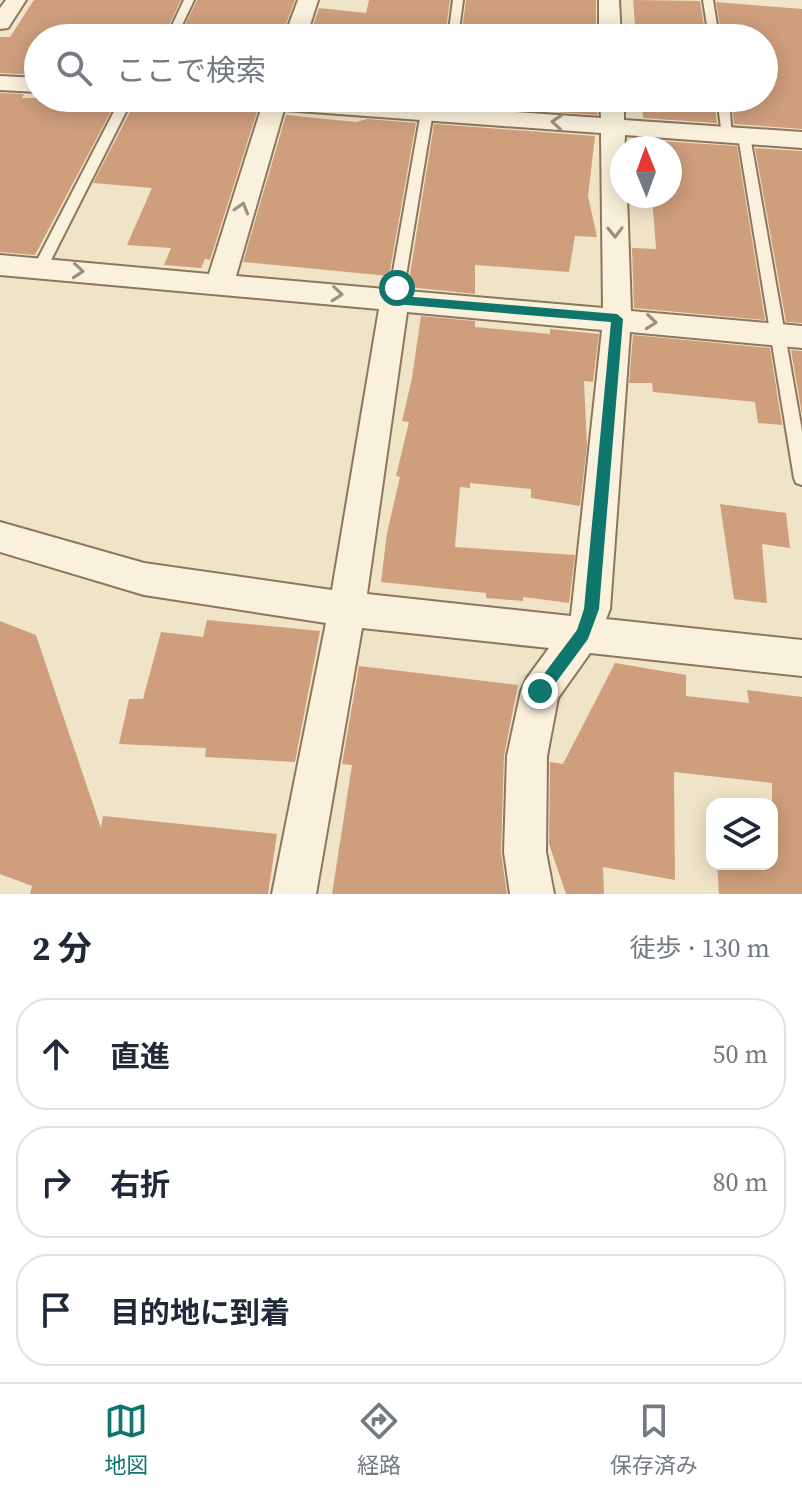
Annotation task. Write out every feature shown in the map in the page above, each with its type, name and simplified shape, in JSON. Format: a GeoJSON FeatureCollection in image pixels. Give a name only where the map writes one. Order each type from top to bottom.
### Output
{"type":"FeatureCollection","features":[{"type":"Feature","properties":{"kind":"street"},"geometry":{"type":"LineString","coordinates":[[0,23],[16,0]]}},
{"type":"Feature","properties":{"kind":"street"},"geometry":{"type":"LineString","coordinates":[[300,24],[308,0]]}},
{"type":"Feature","properties":{"kind":"street"},"geometry":{"type":"LineString","coordinates":[[609,0],[610,24]]}},
{"type":"Feature","properties":{"kind":"street"},"geometry":{"type":"LineString","coordinates":[[0,83],[24,84]]}},
{"type":"Feature","properties":{"kind":"street"},"geometry":{"type":"LineString","coordinates":[[220,283],[271,112]]}},
{"type":"Feature","properties":{"kind":"street"},"geometry":{"type":"LineString","coordinates":[[477,112],[802,140]]}},
{"type":"Feature","properties":{"kind":"street"},"geometry":{"type":"LineString","coordinates":[[532,894],[525,852],[527,756],[540,691],[582,634],[592,609],[617,319],[612,112]]}},
{"type":"Feature","properties":{"kind":"street"},"geometry":{"type":"LineString","coordinates":[[0,265],[790,336]]}},
{"type":"Feature","properties":{"kind":"street"},"geometry":{"type":"LineString","coordinates":[[294,894],[347,609],[395,300]]}},
{"type":"Feature","properties":{"kind":"street"},"geometry":{"type":"LineString","coordinates":[[0,537],[144,579],[347,609],[802,658]]}},
{"type":"Feature","properties":{"kind":"lane"},"geometry":{"type":"LineString","coordinates":[[178,24],[189,0]]}},
{"type":"Feature","properties":{"kind":"lane"},"geometry":{"type":"LineString","coordinates":[[455,24],[458,0]]}},
{"type":"Feature","properties":{"kind":"lane"},"geometry":{"type":"LineString","coordinates":[[708,0],[712,24]]}},
{"type":"Feature","properties":{"kind":"lane"},"geometry":{"type":"LineString","coordinates":[[40,268],[120,112]]}},
{"type":"Feature","properties":{"kind":"lane"},"geometry":{"type":"LineString","coordinates":[[395,300],[437,112]]}},
{"type":"Feature","properties":{"kind":"lane"},"geometry":{"type":"LineString","coordinates":[[728,112],[790,336],[802,478]]}},
{"type":"Feature","properties":{"kind":"building"},"geometry":{"type":"Polygon","coordinates":[[[34,0],[181,0],[169,24],[24,24],[24,74],[0,73],[0,37],[10,37],[34,0]]]}},
{"type":"Feature","properties":{"kind":"building"},"geometry":{"type":"Polygon","coordinates":[[[197,0],[295,0],[286,24],[185,24],[197,0]]]}},
{"type":"Feature","properties":{"kind":"building"},"geometry":{"type":"Polygon","coordinates":[[[369,0],[450,0],[447,24],[314,24],[319,8],[366,13],[369,0]]]}},
{"type":"Feature","properties":{"kind":"building"},"geometry":{"type":"Polygon","coordinates":[[[466,0],[596,0],[596,24],[463,24],[466,0]]]}},
{"type":"Feature","properties":{"kind":"building"},"geometry":{"type":"Polygon","coordinates":[[[633,0],[700,1],[704,24],[635,24],[633,0]]]}},
{"type":"Feature","properties":{"kind":"building"},"geometry":{"type":"Polygon","coordinates":[[[716,2],[802,9],[802,129],[734,124],[733,112],[778,112],[778,24],[720,24],[716,2]]]}},
{"type":"Feature","properties":{"kind":"building"},"geometry":{"type":"Polygon","coordinates":[[[0,93],[24,94],[24,112],[111,112],[35,255],[0,252],[0,93]]]}},
{"type":"Feature","properties":{"kind":"building"},"geometry":{"type":"Polygon","coordinates":[[[130,112],[257,112],[210,260],[205,259],[201,268],[164,265],[171,248],[127,245],[152,188],[93,183],[130,112]]]}},
{"type":"Feature","properties":{"kind":"building"},"geometry":{"type":"Polygon","coordinates":[[[554,112],[597,112],[598,115],[554,112]]]}},
{"type":"Feature","properties":{"kind":"building"},"geometry":{"type":"Polygon","coordinates":[[[643,112],[716,112],[717,123],[643,118],[643,112]]]}},
{"type":"Feature","properties":{"kind":"building"},"geometry":{"type":"Polygon","coordinates":[[[286,115],[356,122],[367,119],[416,123],[389,276],[243,262],[286,115]]]}},
{"type":"Feature","properties":{"kind":"building"},"geometry":{"type":"Polygon","coordinates":[[[434,124],[595,136],[588,196],[597,237],[575,236],[569,272],[475,265],[475,294],[408,287],[434,124]]]}},
{"type":"Feature","properties":{"kind":"building"},"geometry":{"type":"Polygon","coordinates":[[[682,142],[737,146],[765,320],[634,308],[632,248],[656,249],[653,208],[682,208],[682,142]]]}},
{"type":"Feature","properties":{"kind":"building"},"geometry":{"type":"Polygon","coordinates":[[[755,148],[802,151],[802,323],[786,322],[755,148]]]}},
{"type":"Feature","properties":{"kind":"building"},"geometry":{"type":"Polygon","coordinates":[[[421,316],[475,321],[475,327],[550,334],[550,329],[599,334],[593,382],[584,381],[587,445],[580,506],[531,498],[531,489],[470,483],[470,488],[460,487],[455,547],[575,555],[569,603],[523,597],[523,601],[486,598],[486,593],[381,582],[387,533],[400,477],[396,476],[409,422],[402,421],[421,316]]]}},
{"type":"Feature","properties":{"kind":"building"},"geometry":{"type":"Polygon","coordinates":[[[633,335],[770,348],[782,425],[758,423],[755,402],[653,392],[652,383],[629,383],[633,335]]]}},
{"type":"Feature","properties":{"kind":"building"},"geometry":{"type":"Polygon","coordinates":[[[791,350],[802,351],[802,414],[791,350]]]}},
{"type":"Feature","properties":{"kind":"building"},"geometry":{"type":"Polygon","coordinates":[[[720,504],[786,513],[790,548],[762,544],[767,603],[734,599],[720,504]]]}},
{"type":"Feature","properties":{"kind":"building"},"geometry":{"type":"Polygon","coordinates":[[[207,620],[320,631],[295,762],[205,757],[206,748],[119,744],[129,699],[143,699],[161,632],[203,637],[207,620]]]}},
{"type":"Feature","properties":{"kind":"building"},"geometry":{"type":"Polygon","coordinates":[[[0,621],[36,635],[101,828],[103,816],[277,834],[268,894],[30,894],[32,886],[0,874],[0,621]]]}},
{"type":"Feature","properties":{"kind":"building"},"geometry":{"type":"Polygon","coordinates":[[[615,663],[686,675],[686,696],[749,703],[747,690],[802,697],[802,894],[719,894],[717,870],[778,870],[778,798],[772,798],[772,783],[674,772],[675,880],[603,867],[604,894],[566,894],[549,844],[550,762],[563,764],[615,663]]]}},
{"type":"Feature","properties":{"kind":"building"},"geometry":{"type":"Polygon","coordinates":[[[359,666],[518,685],[504,756],[501,852],[507,894],[332,894],[352,765],[342,764],[359,666]]]}},
{"type":"Feature","properties":{"kind":"route"},"geometry":{"type":"LineString","coordinates":[[397,288],[395,300],[617,319],[592,609],[582,634],[540,691]]}}]}
